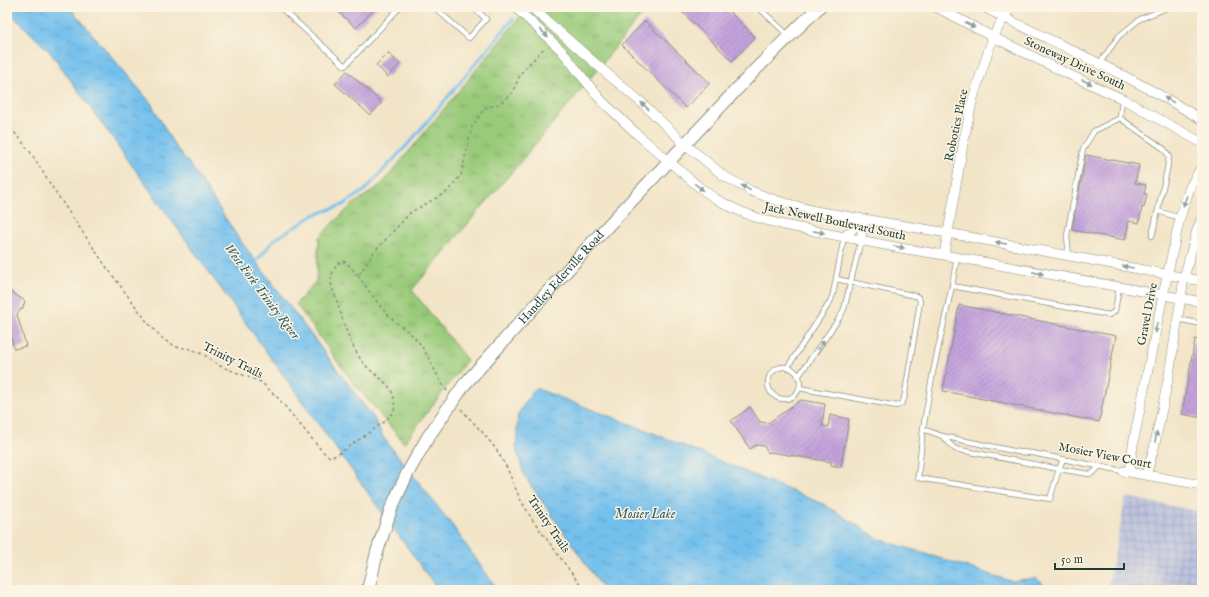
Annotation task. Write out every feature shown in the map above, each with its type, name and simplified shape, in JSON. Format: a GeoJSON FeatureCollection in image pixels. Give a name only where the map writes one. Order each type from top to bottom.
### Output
{"type":"FeatureCollection","features":[{"type":"Feature","properties":{"kind":"main road","name":"Handley Ederville Road"},"geometry":{"type":"LineString","coordinates":[[368,590],[377,552],[391,509],[407,474],[428,436],[464,385],[588,247],[668,162],[755,70],[820,7]]}},
{"type":"Feature","properties":{"kind":"street","name":"Jack Newell Boulevard South"},"geometry":{"type":"LineString","coordinates":[[515,7],[562,51],[602,101],[668,162],[716,199],[737,210],[784,225],[844,237],[1202,302]]}},
{"type":"Feature","properties":{"kind":"street","name":"Jack Newell Boulevard South"},"geometry":{"type":"LineString","coordinates":[[531,7],[604,72],[642,103],[685,144],[724,176],[751,191],[775,200],[815,211],[948,233],[1202,281]]}},
{"type":"Feature","properties":{"kind":"street","name":"Stoneway Drive South"},"geometry":{"type":"LineString","coordinates":[[936,7],[1068,74],[1122,98],[1202,143]]}},
{"type":"Feature","properties":{"kind":"street","name":"Stoneway Drive South"},"geometry":{"type":"LineString","coordinates":[[983,7],[1140,84],[1202,120]]}},
{"type":"Feature","properties":{"kind":"street","name":"Robotics Place"},"geometry":{"type":"LineString","coordinates":[[944,255],[964,139],[973,98],[993,37],[1010,7]]}},
{"type":"Feature","properties":{"kind":"street","name":"Gravel Drive"},"geometry":{"type":"LineString","coordinates":[[1126,471],[1180,218],[1190,187],[1202,166]]}},
{"type":"Feature","properties":{"kind":"street"},"geometry":{"type":"LineString","coordinates":[[1146,475],[1154,448],[1169,375],[1184,278],[1197,230],[1202,218]]}},
{"type":"Feature","properties":{"kind":"street"},"geometry":{"type":"LineString","coordinates":[[844,237],[864,219]]}},
{"type":"Feature","properties":{"kind":"street"},"geometry":{"type":"LineString","coordinates":[[861,240],[864,219]]}},
{"type":"Feature","properties":{"kind":"street","name":"Mosier View Court"},"geometry":{"type":"LineString","coordinates":[[1126,471],[1202,485]]}},
{"type":"Feature","properties":{"kind":"lane"},"geometry":{"type":"LineString","coordinates":[[280,7],[345,66],[400,7]]}},
{"type":"Feature","properties":{"kind":"lane"},"geometry":{"type":"LineString","coordinates":[[434,7],[469,38],[486,19],[473,7]]}},
{"type":"Feature","properties":{"kind":"lane"},"geometry":{"type":"LineString","coordinates":[[758,7],[790,36]]}},
{"type":"Feature","properties":{"kind":"lane"},"geometry":{"type":"LineString","coordinates":[[1099,64],[1119,36],[1140,19],[1169,7]]}},
{"type":"Feature","properties":{"kind":"lane"},"geometry":{"type":"LineString","coordinates":[[1120,118],[1122,98]]}},
{"type":"Feature","properties":{"kind":"lane"},"geometry":{"type":"LineString","coordinates":[[1120,118],[1164,149],[1169,156],[1152,236]]}},
{"type":"Feature","properties":{"kind":"lane"},"geometry":{"type":"LineString","coordinates":[[1069,256],[1067,236],[1083,149],[1094,131],[1120,118]]}},
{"type":"Feature","properties":{"kind":"lane"},"geometry":{"type":"LineString","coordinates":[[1158,211],[1180,218]]}},
{"type":"Feature","properties":{"kind":"lane"},"geometry":{"type":"LineString","coordinates":[[787,368],[827,307],[833,294],[844,237]]}},
{"type":"Feature","properties":{"kind":"lane"},"geometry":{"type":"LineString","coordinates":[[798,377],[844,309],[861,240]]}},
{"type":"Feature","properties":{"kind":"lane"},"geometry":{"type":"LineString","coordinates":[[957,257],[933,372],[923,429],[918,478],[1050,499],[1063,459]]}},
{"type":"Feature","properties":{"kind":"lane"},"geometry":{"type":"LineString","coordinates":[[799,388],[897,406],[902,403],[904,399],[920,302],[919,298],[916,296],[836,279]]}},
{"type":"Feature","properties":{"kind":"lane"},"geometry":{"type":"LineString","coordinates":[[952,286],[1109,315],[1115,311],[1119,287]]}},
{"type":"Feature","properties":{"kind":"lane"},"geometry":{"type":"LineString","coordinates":[[1177,319],[1202,324]]}},
{"type":"Feature","properties":{"kind":"lane"},"geometry":{"type":"LineString","coordinates":[[787,368],[794,372],[798,377],[800,382],[799,388],[791,398],[778,398],[770,391],[768,381],[771,373],[775,370],[787,368]]}},
{"type":"Feature","properties":{"kind":"lane"},"geometry":{"type":"LineString","coordinates":[[923,429],[942,436],[955,449],[1089,474],[1093,473],[1100,466]]}},
{"type":"Feature","properties":{"kind":"lane","name":"Mosier View Court"},"geometry":{"type":"LineString","coordinates":[[942,436],[1018,452],[1126,471]]}},
{"type":"Feature","properties":{"kind":"lane"},"geometry":{"type":"LineString","coordinates":[[1026,462],[1027,453]]}},
{"type":"Feature","properties":{"kind":"path"},"geometry":{"type":"LineString","coordinates":[[358,276],[374,252],[411,212],[447,192],[461,175],[472,126],[485,108],[499,104],[512,93],[521,73],[551,40]]}},
{"type":"Feature","properties":{"kind":"path","name":"Trinity Trails"},"geometry":{"type":"LineString","coordinates":[[7,123],[31,153],[104,265],[148,322],[164,340],[177,347],[191,349],[206,356],[220,366],[261,382],[278,398],[322,451],[330,457],[337,455],[387,420],[389,415],[394,413],[395,404],[394,397],[385,380],[374,373],[362,361],[353,344],[331,283],[332,272],[341,262],[346,262],[390,317],[419,342],[428,356],[444,388],[449,394]]}},
{"type":"Feature","properties":{"kind":"path","name":"Trinity Trails"},"geometry":{"type":"LineString","coordinates":[[458,405],[496,449],[507,468],[520,499],[532,519],[584,590]]}},
{"type":"Feature","properties":{"kind":"shaded area"},"geometry":{"type":"Polygon","coordinates":[[[1126,497],[1202,512],[1202,590],[1107,590],[1126,497]]]}},
{"type":"Feature","properties":{"kind":"green space"},"geometry":{"type":"Polygon","coordinates":[[[528,7],[648,7],[580,91],[412,290],[467,360],[404,443],[351,380],[296,304],[316,281],[319,237],[352,205],[382,184],[528,7]]]}},
{"type":"Feature","properties":{"kind":"water","name":"West Fork Trinity River"},"geometry":{"type":"Polygon","coordinates":[[[7,7],[69,7],[151,103],[174,145],[194,170],[239,239],[373,417],[383,437],[452,525],[498,590],[438,590],[51,53],[7,10],[7,7]]]}},
{"type":"Feature","properties":{"kind":"water","name":"Mosier Lake"},"geometry":{"type":"Polygon","coordinates":[[[535,388],[646,430],[825,505],[879,539],[1011,581],[1036,578],[1049,590],[604,590],[525,477],[516,448],[518,414],[535,388]]]}},
{"type":"Feature","properties":{"kind":"building"},"geometry":{"type":"Polygon","coordinates":[[[333,7],[377,7],[356,28],[333,7]]]}},
{"type":"Feature","properties":{"kind":"building"},"geometry":{"type":"Polygon","coordinates":[[[677,7],[725,7],[755,37],[732,61],[677,7]]]}},
{"type":"Feature","properties":{"kind":"building"},"geometry":{"type":"Polygon","coordinates":[[[645,21],[710,83],[686,108],[622,45],[645,21]]]}},
{"type":"Feature","properties":{"kind":"building"},"geometry":{"type":"Polygon","coordinates":[[[388,53],[400,64],[388,77],[376,65],[388,53]]]}},
{"type":"Feature","properties":{"kind":"building"},"geometry":{"type":"Polygon","coordinates":[[[347,71],[382,103],[370,115],[335,84],[347,71]]]}},
{"type":"Feature","properties":{"kind":"building"},"geometry":{"type":"Polygon","coordinates":[[[1086,155],[1139,165],[1135,183],[1146,185],[1144,194],[1147,194],[1144,208],[1142,207],[1139,223],[1129,221],[1125,240],[1072,230],[1086,155]]]}},
{"type":"Feature","properties":{"kind":"building"},"geometry":{"type":"Polygon","coordinates":[[[10,291],[25,301],[22,310],[21,309],[17,314],[26,346],[14,349],[9,326],[7,329],[7,292],[9,293],[10,291]]]}},
{"type":"Feature","properties":{"kind":"building"},"geometry":{"type":"Polygon","coordinates":[[[959,305],[1116,336],[1099,422],[943,391],[959,305]]]}},
{"type":"Feature","properties":{"kind":"building"},"geometry":{"type":"Polygon","coordinates":[[[1195,339],[1202,341],[1202,418],[1182,414],[1195,339]]]}},
{"type":"Feature","properties":{"kind":"building"},"geometry":{"type":"Polygon","coordinates":[[[801,400],[825,404],[822,426],[828,427],[830,415],[849,419],[841,467],[831,465],[832,462],[770,452],[768,453],[764,446],[756,445],[750,449],[731,421],[750,407],[760,422],[768,423],[801,400]]]}},
{"type":"Feature","properties":{"kind":"waterway","name":"West Fork Trinity River"},"geometry":{"type":"LineString","coordinates":[[254,264],[274,240],[314,215],[343,205],[364,191],[410,142],[513,19]]}}]}
